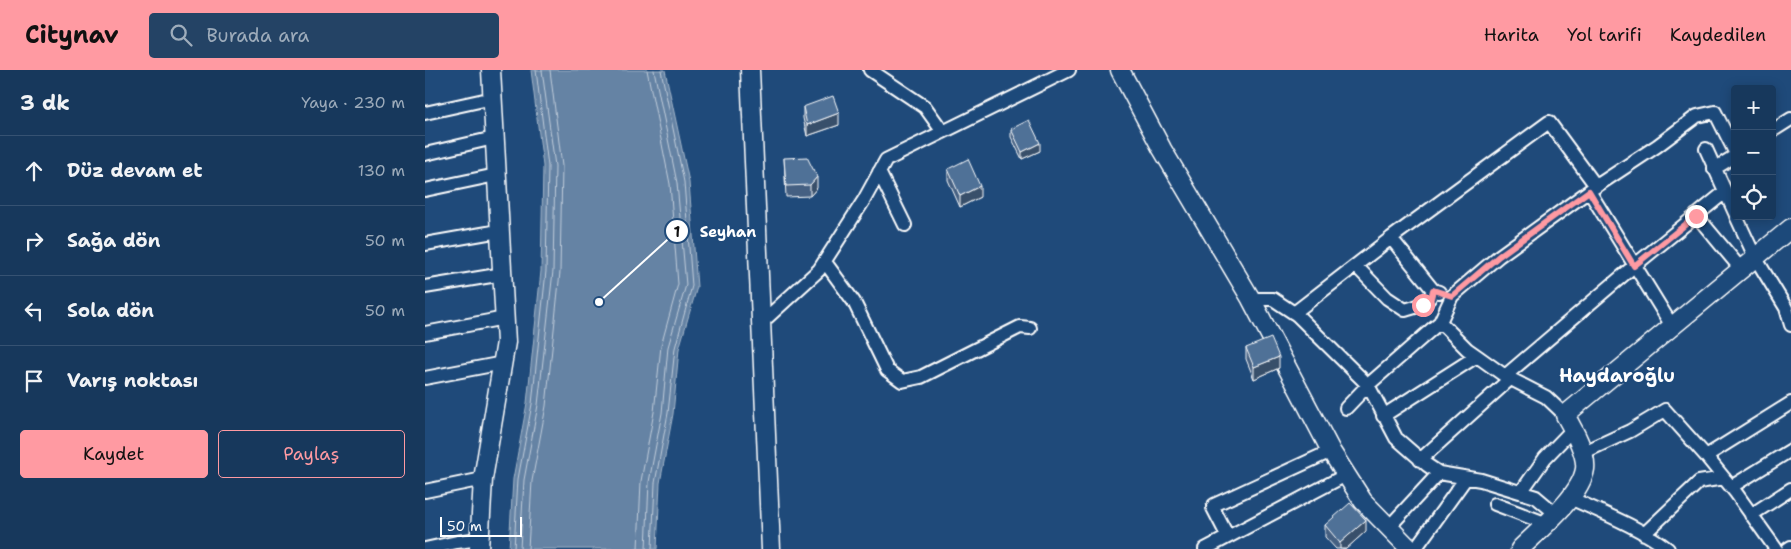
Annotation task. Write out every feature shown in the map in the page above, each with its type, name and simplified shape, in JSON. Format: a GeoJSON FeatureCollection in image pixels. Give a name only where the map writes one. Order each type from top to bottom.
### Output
{"type":"FeatureCollection","features":[{"type":"Feature","properties":{"kind":"main road"},"geometry":{"type":"LineString","coordinates":[[480,544],[483,479],[506,342],[491,70]]}},
{"type":"Feature","properties":{"kind":"main road"},"geometry":{"type":"LineString","coordinates":[[750,70],[771,549]]}},
{"type":"Feature","properties":{"kind":"main road"},"geometry":{"type":"LineString","coordinates":[[1120,70],[1162,150],[1251,299],[1331,451],[1363,501],[1389,527],[1406,548]]}},
{"type":"Feature","properties":{"kind":"main road"},"geometry":{"type":"LineString","coordinates":[[1520,549],[1579,487],[1585,468],[1579,440],[1569,422],[1672,326],[1791,228]]}},
{"type":"Feature","properties":{"kind":"street"},"geometry":{"type":"LineString","coordinates":[[870,70],[925,107],[943,132]]}},
{"type":"Feature","properties":{"kind":"street"},"geometry":{"type":"LineString","coordinates":[[761,323],[819,270],[886,160],[943,132],[1051,74],[1069,70]]}},
{"type":"Feature","properties":{"kind":"street"},"geometry":{"type":"LineString","coordinates":[[425,113],[493,98]]}},
{"type":"Feature","properties":{"kind":"street"},"geometry":{"type":"LineString","coordinates":[[1346,408],[1367,385],[1440,322],[1452,296],[1499,256],[1697,116],[1715,112],[1731,146]]}},
{"type":"Feature","properties":{"kind":"street"},"geometry":{"type":"LineString","coordinates":[[1774,130],[1791,119]]}},
{"type":"Feature","properties":{"kind":"street"},"geometry":{"type":"LineString","coordinates":[[1294,313],[1391,238],[1549,122],[1592,189],[1634,266],[1672,326]]}},
{"type":"Feature","properties":{"kind":"street"},"geometry":{"type":"LineString","coordinates":[[425,154],[494,138]]}},
{"type":"Feature","properties":{"kind":"street"},"geometry":{"type":"LineString","coordinates":[[1706,149],[1731,206]]}},
{"type":"Feature","properties":{"kind":"street"},"geometry":{"type":"LineString","coordinates":[[1714,169],[1731,157]]}},
{"type":"Feature","properties":{"kind":"street"},"geometry":{"type":"LineString","coordinates":[[879,172],[905,225]]}},
{"type":"Feature","properties":{"kind":"street"},"geometry":{"type":"LineString","coordinates":[[425,190],[496,175]]}},
{"type":"Feature","properties":{"kind":"street"},"geometry":{"type":"LineString","coordinates":[[1420,460],[1507,378],[1634,266],[1725,192]]}},
{"type":"Feature","properties":{"kind":"street"},"geometry":{"type":"LineString","coordinates":[[1696,216],[1741,269]]}},
{"type":"Feature","properties":{"kind":"street"},"geometry":{"type":"LineString","coordinates":[[1737,220],[1755,258],[1786,308],[1791,325]]}},
{"type":"Feature","properties":{"kind":"street"},"geometry":{"type":"LineString","coordinates":[[425,244],[499,232]]}},
{"type":"Feature","properties":{"kind":"street"},"geometry":{"type":"LineString","coordinates":[[1391,238],[1433,290],[1452,296]]}},
{"type":"Feature","properties":{"kind":"street"},"geometry":{"type":"LineString","coordinates":[[825,262],[854,302],[887,370],[902,381],[921,377],[1020,327],[1029,328]]}},
{"type":"Feature","properties":{"kind":"street"},"geometry":{"type":"LineString","coordinates":[[1356,266],[1387,298],[1405,310],[1423,305],[1431,298],[1433,290]]}},
{"type":"Feature","properties":{"kind":"street"},"geometry":{"type":"LineString","coordinates":[[425,288],[503,274]]}},
{"type":"Feature","properties":{"kind":"street"},"geometry":{"type":"LineString","coordinates":[[1251,299],[1273,299],[1294,313],[1367,385],[1396,438],[1420,460],[1439,473],[1466,478],[1536,497],[1550,518]]}},
{"type":"Feature","properties":{"kind":"street"},"geometry":{"type":"LineString","coordinates":[[425,333],[505,318]]}},
{"type":"Feature","properties":{"kind":"street"},"geometry":{"type":"LineString","coordinates":[[1440,322],[1467,349],[1507,378],[1546,397],[1569,422],[1521,492]]}},
{"type":"Feature","properties":{"kind":"street"},"geometry":{"type":"LineString","coordinates":[[1383,416],[1477,356]]}},
{"type":"Feature","properties":{"kind":"street"},"geometry":{"type":"LineString","coordinates":[[425,378],[503,363]]}},
{"type":"Feature","properties":{"kind":"street"},"geometry":{"type":"LineString","coordinates":[[1706,456],[1791,403]]}},
{"type":"Feature","properties":{"kind":"street"},"geometry":{"type":"LineString","coordinates":[[1582,453],[1630,431],[1665,410],[1706,456],[1775,549]]}},
{"type":"Feature","properties":{"kind":"street"},"geometry":{"type":"LineString","coordinates":[[1644,534],[1699,482],[1727,483],[1791,450]]}},
{"type":"Feature","properties":{"kind":"street"},"geometry":{"type":"LineString","coordinates":[[1228,537],[1213,508],[1214,505],[1331,451]]}},
{"type":"Feature","properties":{"kind":"street"},"geometry":{"type":"LineString","coordinates":[[1389,527],[1439,473]]}},
{"type":"Feature","properties":{"kind":"street"},"geometry":{"type":"LineString","coordinates":[[1205,549],[1346,475]]}},
{"type":"Feature","properties":{"kind":"street"},"geometry":{"type":"LineString","coordinates":[[1406,548],[1466,478]]}},
{"type":"Feature","properties":{"kind":"street"},"geometry":{"type":"LineString","coordinates":[[425,491],[483,479]]}},
{"type":"Feature","properties":{"kind":"street"},"geometry":{"type":"LineString","coordinates":[[1751,515],[1791,489]]}},
{"type":"Feature","properties":{"kind":"street"},"geometry":{"type":"LineString","coordinates":[[1570,498],[1644,534],[1668,549]]}},
{"type":"Feature","properties":{"kind":"street"},"geometry":{"type":"LineString","coordinates":[[1495,504],[1550,518]]}},
{"type":"Feature","properties":{"kind":"street"},"geometry":{"type":"LineString","coordinates":[[425,549],[480,544]]}},
{"type":"Feature","properties":{"kind":"water"},"geometry":{"type":"Polygon","coordinates":[[[531,70],[665,70],[689,182],[697,287],[679,349],[673,414],[660,483],[657,549],[509,549],[513,479],[527,403],[541,271],[543,166],[531,70]]]}},
{"type":"Feature","properties":{"kind":"building"},"geometry":{"type":"Polygon","coordinates":[[[833,96],[839,113],[807,125],[803,107],[833,96]]]}},
{"type":"Feature","properties":{"kind":"building"},"geometry":{"type":"Polygon","coordinates":[[[1029,120],[1040,143],[1022,152],[1011,129],[1029,120]]]}},
{"type":"Feature","properties":{"kind":"building"},"geometry":{"type":"Polygon","coordinates":[[[807,157],[817,177],[810,185],[786,186],[784,158],[807,157]]]}},
{"type":"Feature","properties":{"kind":"building"},"geometry":{"type":"Polygon","coordinates":[[[968,159],[980,186],[960,196],[948,169],[968,159]]]}},
{"type":"Feature","properties":{"kind":"building"},"geometry":{"type":"Polygon","coordinates":[[[1271,338],[1279,357],[1254,367],[1246,348],[1271,338]]]}},
{"type":"Feature","properties":{"kind":"building"},"geometry":{"type":"Polygon","coordinates":[[[1350,503],[1366,520],[1340,543],[1325,525],[1350,503]]]}},
{"type":"Feature","properties":{"kind":"place","name":"Seyhan"},"geometry":{"type":"Point","coordinates":[599,302]}},
{"type":"Feature","properties":{"kind":"district","name":"Haydaroğlu"},"geometry":{"type":"Point","coordinates":[1617,375]}},
{"type":"Feature","properties":{"kind":"route"},"geometry":{"type":"LineString","coordinates":[[1423,305],[1431,298],[1433,290],[1452,296],[1499,256],[1589,191],[1634,266],[1696,216]]}}]}
